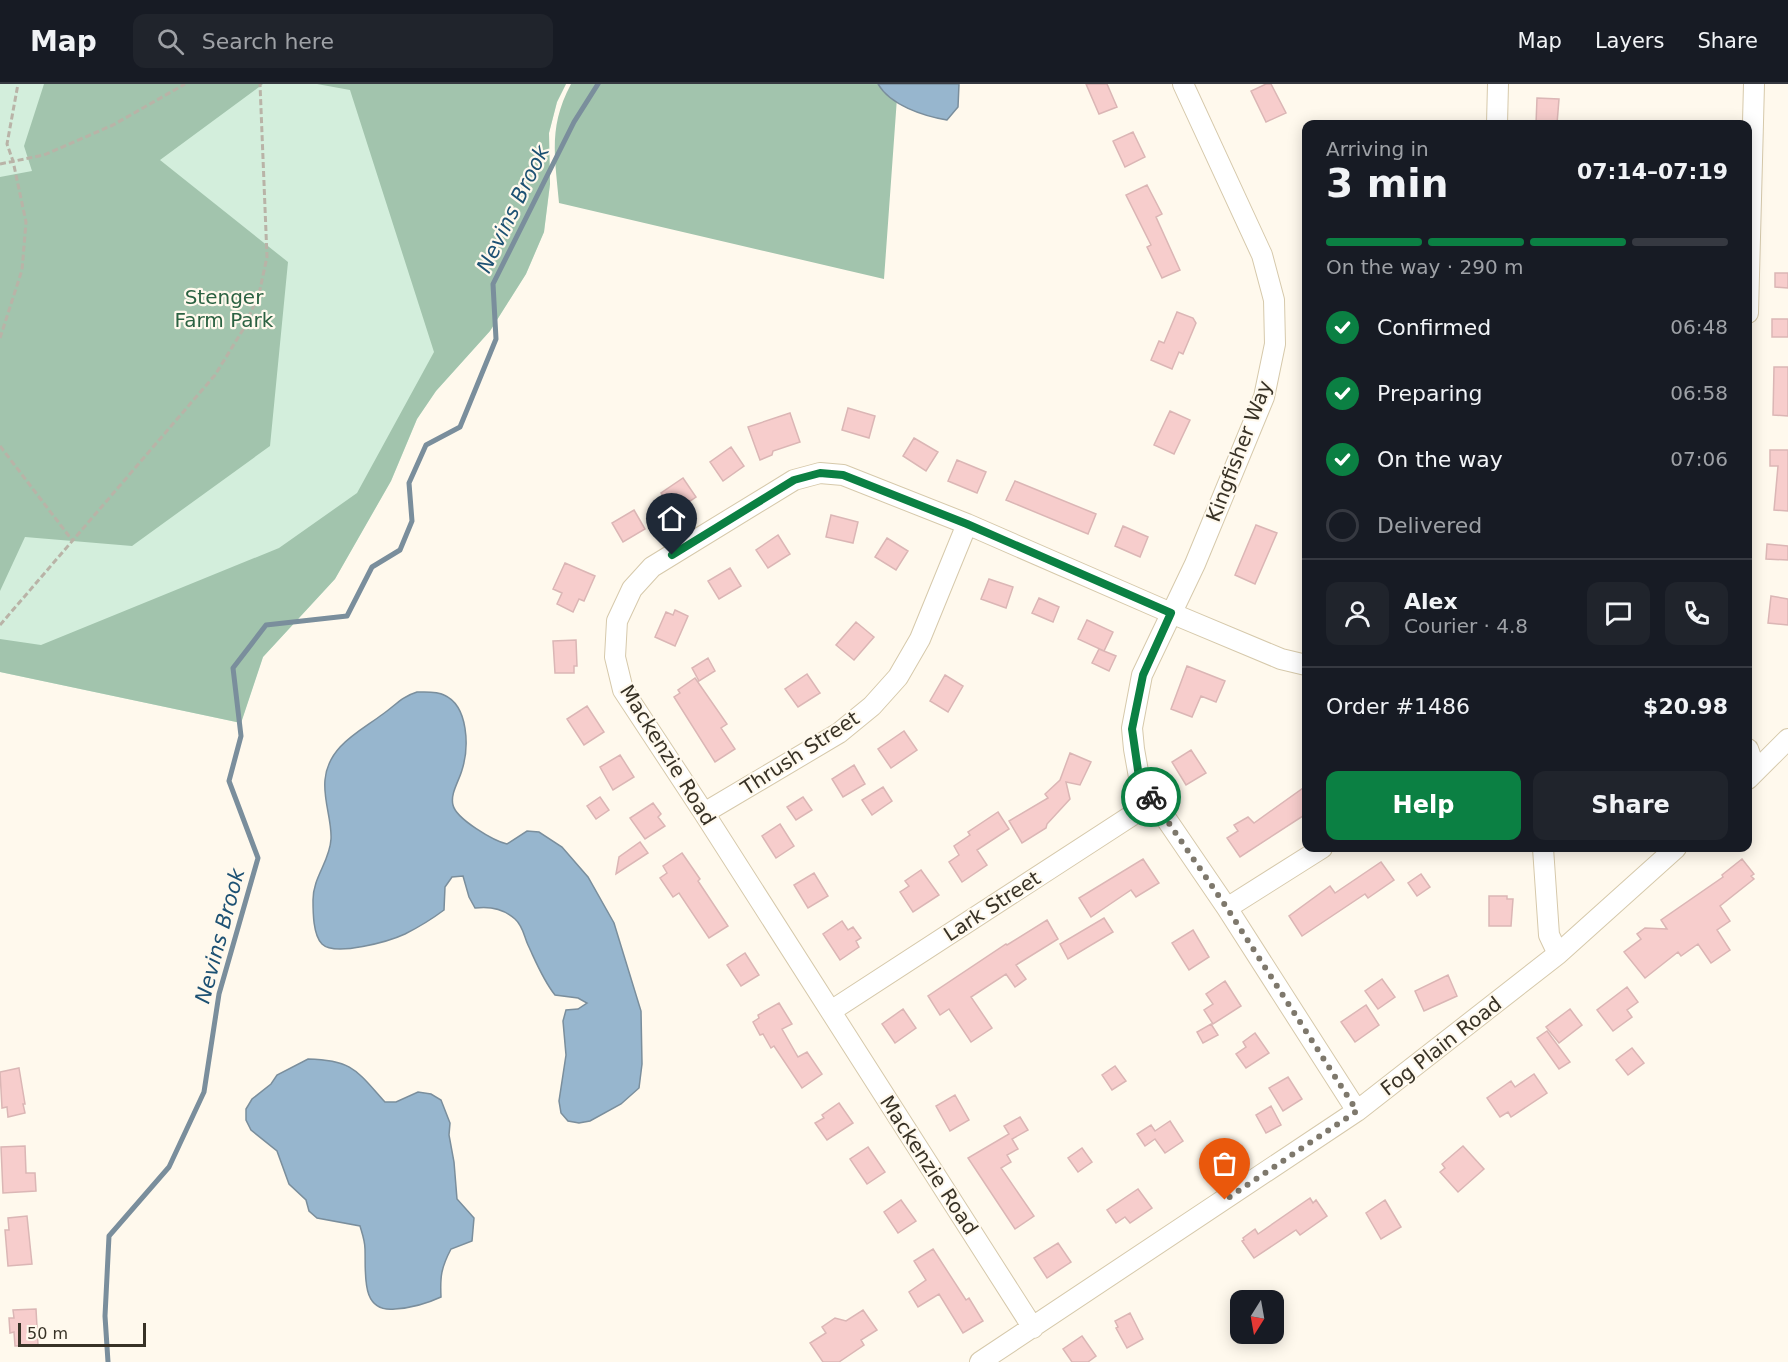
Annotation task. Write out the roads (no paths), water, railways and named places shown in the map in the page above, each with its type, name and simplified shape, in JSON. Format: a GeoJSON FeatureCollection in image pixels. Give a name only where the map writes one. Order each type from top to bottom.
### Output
{"type":"FeatureCollection","features":[{"type":"Feature","properties":{"kind":"street","name":"Kingfisher Way"},"geometry":{"type":"LineString","coordinates":[[1183,84],[1262,255],[1274,300],[1275,344],[1264,397],[1195,564],[1143,675],[1132,729],[1139,777],[1227,908],[1357,1111]]}},
{"type":"Feature","properties":{"kind":"street"},"geometry":{"type":"LineString","coordinates":[[1497,120],[1498,84]]}},
{"type":"Feature","properties":{"kind":"street"},"geometry":{"type":"LineString","coordinates":[[1752,160],[1754,84]]}},
{"type":"Feature","properties":{"kind":"street","name":"Mackenzie Road"},"geometry":{"type":"LineString","coordinates":[[1033,1328],[704,813],[622,690],[615,657],[617,621],[632,590],[652,567],[794,480],[820,473],[843,475],[967,524],[1281,659],[1302,664]]}},
{"type":"Feature","properties":{"kind":"street","name":"Thrush Street"},"geometry":{"type":"LineString","coordinates":[[704,813],[839,733],[872,706],[898,677],[920,639],[967,524]]}},
{"type":"Feature","properties":{"kind":"street"},"geometry":{"type":"LineString","coordinates":[[1752,775],[1788,739]]}},
{"type":"Feature","properties":{"kind":"street","name":"Lark Street"},"geometry":{"type":"LineString","coordinates":[[831,1011],[1154,801]]}},
{"type":"Feature","properties":{"kind":"street"},"geometry":{"type":"LineString","coordinates":[[1227,908],[1316,852]]}},
{"type":"Feature","properties":{"kind":"street"},"geometry":{"type":"LineString","coordinates":[[1543,852],[1549,935],[1558,954]]}},
{"type":"Feature","properties":{"kind":"street","name":"Fog Plain Road"},"geometry":{"type":"LineString","coordinates":[[980,1362],[1357,1111],[1558,954],[1672,852]]}},
{"type":"Feature","properties":{"kind":"water"},"geometry":{"type":"Polygon","coordinates":[[[878,84],[959,84],[958,107],[947,120],[928,116],[899,104],[890,98],[878,84]]]}},
{"type":"Feature","properties":{"kind":"water"},"geometry":{"type":"Polygon","coordinates":[[[417,692],[435,692],[444,695],[452,700],[463,718],[466,751],[452,801],[461,817],[476,829],[507,844],[527,831],[539,832],[562,847],[588,877],[614,923],[641,1011],[642,1064],[639,1088],[621,1104],[590,1121],[579,1123],[568,1121],[561,1113],[559,1101],[566,1055],[563,1021],[566,1010],[578,1009],[587,1003],[578,998],[555,995],[540,971],[518,922],[501,911],[486,907],[475,908],[463,876],[452,877],[445,887],[444,910],[405,934],[376,944],[338,949],[329,948],[319,940],[313,917],[313,900],[318,876],[328,855],[331,839],[325,787],[327,768],[338,749],[346,741],[403,699],[417,692]]]}},
{"type":"Feature","properties":{"kind":"water"},"geometry":{"type":"Polygon","coordinates":[[[308,1059],[335,1062],[353,1069],[385,1102],[396,1102],[418,1092],[431,1094],[441,1100],[450,1123],[449,1135],[457,1199],[474,1218],[472,1241],[451,1249],[445,1262],[441,1278],[441,1297],[430,1302],[395,1309],[384,1309],[376,1305],[367,1290],[365,1246],[360,1226],[317,1218],[309,1211],[306,1200],[289,1184],[277,1151],[251,1130],[246,1120],[246,1109],[252,1099],[271,1084],[277,1075],[308,1059]]]}},
{"type":"Feature","properties":{"kind":"waterway","name":"Nevins Brook"},"geometry":{"type":"LineString","coordinates":[[108,1362],[105,1316],[109,1236],[169,1167],[204,1092],[219,994],[258,858],[229,781],[241,736],[233,668],[266,625],[347,616],[372,567],[400,550],[412,521],[409,483],[426,445],[460,427],[496,339],[493,284],[574,122],[598,84]]}},
{"type":"Feature","properties":{"kind":"park label","name":"Stenger Farm Park"},"geometry":{"type":"Point","coordinates":[224,308]}}]}
